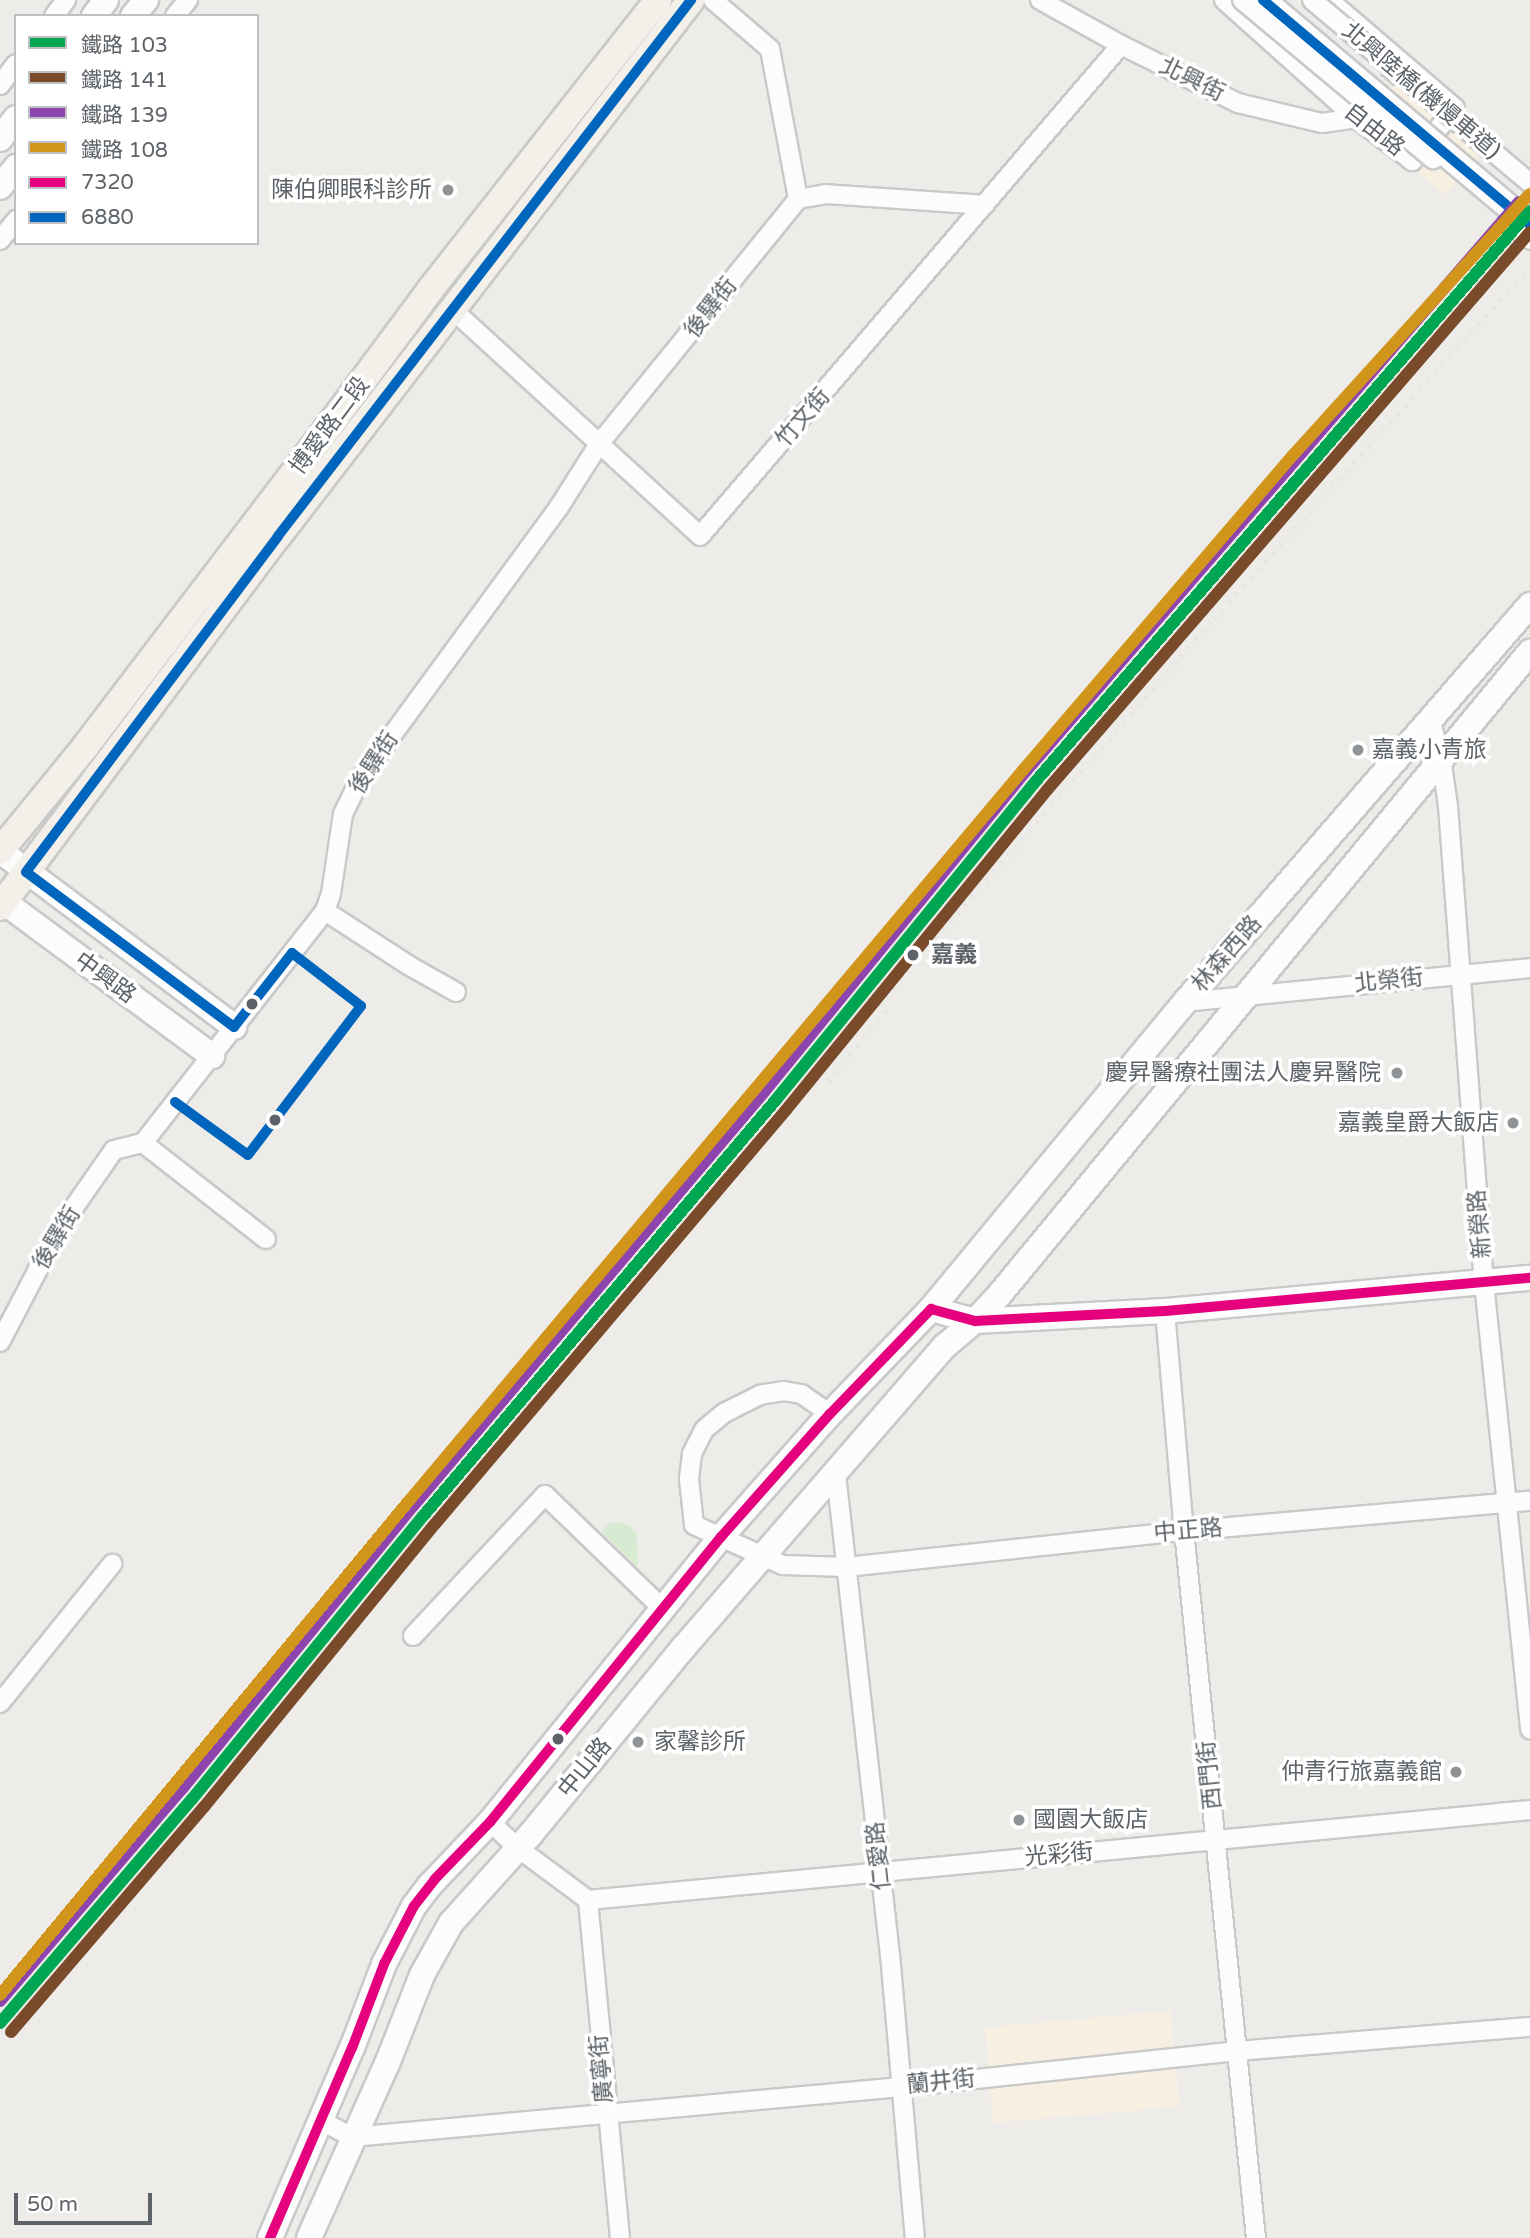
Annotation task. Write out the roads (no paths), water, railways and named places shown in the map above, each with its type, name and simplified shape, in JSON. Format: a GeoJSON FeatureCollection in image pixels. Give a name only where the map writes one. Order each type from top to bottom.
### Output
{"type":"FeatureCollection","features":[{"type":"Feature","properties":{"kind":"main road","name":"博愛路二段"},"geometry":{"type":"LineString","coordinates":[[0,851],[85,747],[430,290],[658,0]]}},
{"type":"Feature","properties":{"kind":"main road","name":"博愛路二段"},"geometry":{"type":"LineString","coordinates":[[1,903],[286,526],[691,0]]}},
{"type":"Feature","properties":{"kind":"main road"},"geometry":{"type":"LineString","coordinates":[[1263,0],[1530,225]]}},
{"type":"Feature","properties":{"kind":"main road"},"geometry":{"type":"LineString","coordinates":[[1289,0],[1530,203]]}},
{"type":"Feature","properties":{"kind":"main road"},"geometry":{"type":"LineString","coordinates":[[0,139],[14,121]]}},
{"type":"Feature","properties":{"kind":"main road"},"geometry":{"type":"LineString","coordinates":[[0,187],[14,170]]}},
{"type":"Feature","properties":{"kind":"main road","name":"林森西路"},"geometry":{"type":"LineString","coordinates":[[930,1309],[1185,1002],[1530,605]]}},
{"type":"Feature","properties":{"kind":"main road","name":"林森西路"},"geometry":{"type":"LineString","coordinates":[[975,1321],[1249,995],[1530,652]]}},
{"type":"Feature","properties":{"kind":"main road","name":"中興路"},"geometry":{"type":"LineString","coordinates":[[0,851],[234,1027]]}},
{"type":"Feature","properties":{"kind":"main road","name":"中興路"},"geometry":{"type":"LineString","coordinates":[[1,903],[212,1056]]}},
{"type":"Feature","properties":{"kind":"main road"},"geometry":{"type":"LineString","coordinates":[[930,1309],[975,1321],[1165,1311],[1530,1278]]}},
{"type":"Feature","properties":{"kind":"main road","name":"中山路"},"geometry":{"type":"LineString","coordinates":[[278,2234],[320,2120],[352,2048],[384,1964],[414,1906],[435,1879],[490,1822],[721,1537],[830,1413],[930,1309]]}},
{"type":"Feature","properties":{"kind":"main road","name":"中山路"},"geometry":{"type":"LineString","coordinates":[[309,2238],[438,1944],[452,1923],[518,1848],[684,1647],[945,1346],[975,1321]]}},
{"type":"Feature","properties":{"kind":"street"},"geometry":{"type":"LineString","coordinates":[[177,14],[188,0]]}},
{"type":"Feature","properties":{"kind":"street"},"geometry":{"type":"LineString","coordinates":[[713,0],[770,49],[798,199],[825,194],[985,205]]}},
{"type":"Feature","properties":{"kind":"street","name":"北興街"},"geometry":{"type":"LineString","coordinates":[[1040,0],[1121,45],[1238,103],[1322,123],[1356,118]]}},
{"type":"Feature","properties":{"kind":"street","name":"自由路"},"geometry":{"type":"LineString","coordinates":[[1224,0],[1356,118],[1412,161],[1455,108],[1329,0]]}},
{"type":"Feature","properties":{"kind":"street","name":"北興陸橋(機慢車道)"},"geometry":{"type":"LineString","coordinates":[[1242,0],[1530,240]]}},
{"type":"Feature","properties":{"kind":"street","name":"北興陸橋(機慢車道)"},"geometry":{"type":"LineString","coordinates":[[1312,0],[1530,183]]}},
{"type":"Feature","properties":{"kind":"street","name":"竹文街"},"geometry":{"type":"LineString","coordinates":[[454,311],[700,536],[1121,45]]}},
{"type":"Feature","properties":{"kind":"street"},"geometry":{"type":"LineString","coordinates":[[0,85],[14,67]]}},
{"type":"Feature","properties":{"kind":"street","name":"後驛街"},"geometry":{"type":"LineString","coordinates":[[0,1342],[59,1229],[114,1150],[143,1143],[325,911],[331,894],[344,814],[360,779],[559,507],[600,444],[798,199]]}},
{"type":"Feature","properties":{"kind":"street"},"geometry":{"type":"LineString","coordinates":[[0,240],[14,222]]}},
{"type":"Feature","properties":{"kind":"street","name":"新榮路"},"geometry":{"type":"LineString","coordinates":[[1430,719],[1441,758],[1448,806],[1484,1283],[1530,1730]]}},
{"type":"Feature","properties":{"kind":"street"},"geometry":{"type":"LineString","coordinates":[[325,911],[408,965],[456,992]]}},
{"type":"Feature","properties":{"kind":"street","name":"北榮街"},"geometry":{"type":"LineString","coordinates":[[1185,1002],[1530,968]]}},
{"type":"Feature","properties":{"kind":"street"},"geometry":{"type":"LineString","coordinates":[[143,1143],[266,1239]]}},
{"type":"Feature","properties":{"kind":"street","name":"西門街"},"geometry":{"type":"LineString","coordinates":[[1165,1311],[1184,1531],[1256,2238]]}},
{"type":"Feature","properties":{"kind":"street","name":"中正路"},"geometry":{"type":"LineString","coordinates":[[830,1413],[801,1394],[784,1391],[744,1401],[704,1430],[692,1454],[689,1479],[694,1525],[783,1565],[846,1567],[1184,1531],[1530,1501]]}},
{"type":"Feature","properties":{"kind":"street","name":"仁愛路"},"geometry":{"type":"LineString","coordinates":[[836,1474],[881,1872],[915,2238]]}},
{"type":"Feature","properties":{"kind":"street"},"geometry":{"type":"LineString","coordinates":[[413,1636],[545,1495],[663,1609]]}},
{"type":"Feature","properties":{"kind":"street"},"geometry":{"type":"LineString","coordinates":[[0,1703],[113,1564]]}},
{"type":"Feature","properties":{"kind":"street","name":"光彩街"},"geometry":{"type":"LineString","coordinates":[[588,1900],[1530,1810]]}},
{"type":"Feature","properties":{"kind":"street"},"geometry":{"type":"LineString","coordinates":[[490,1822],[518,1848],[588,1900]]}},
{"type":"Feature","properties":{"kind":"street","name":"廣寧街"},"geometry":{"type":"LineString","coordinates":[[588,1900],[620,2238]]}},
{"type":"Feature","properties":{"kind":"street","name":"蘭井街"},"geometry":{"type":"LineString","coordinates":[[352,2137],[901,2087],[1237,2051],[1530,2027]]}},
{"type":"Feature","properties":{"kind":"street"},"geometry":{"type":"LineString","coordinates":[[320,2120],[352,2137]]}},
{"type":"Feature","properties":{"kind":"tunnel"},"geometry":{"type":"LineString","coordinates":[[1370,102],[1402,63]]}},
{"type":"Feature","properties":{"kind":"railway"},"geometry":{"type":"LineString","coordinates":[[820,1071],[1214,619],[1530,267]]}},
{"type":"Feature","properties":{"kind":"railway"},"geometry":{"type":"LineString","coordinates":[[829,1081],[891,1005]]}},
{"type":"Feature","properties":{"kind":"rail line","name":"108"},"geometry":{"type":"LineString","coordinates":[[0,1995],[408,1502],[1023,770],[1294,454],[1530,194]]}},
{"type":"Feature","properties":{"kind":"rail line","name":"139"},"geometry":{"type":"LineString","coordinates":[[0,2001],[182,1789],[413,1506],[764,1092],[1025,772],[1519,202]]}},
{"type":"Feature","properties":{"kind":"rail line","name":"103"},"geometry":{"type":"LineString","coordinates":[[0,2023],[193,1798],[424,1515],[775,1101],[1036,781],[1530,211]]}},
{"type":"Feature","properties":{"kind":"rail line","name":"141"},"geometry":{"type":"LineString","coordinates":[[11,2032],[204,1807],[435,1524],[786,1110],[1047,790],[1530,232]]}},
{"type":"Feature","properties":{"kind":"place","name":"陳伯卿眼科診所"},"geometry":{"type":"Point","coordinates":[448,190]}},
{"type":"Feature","properties":{"kind":"place","name":"嘉義小青旅"},"geometry":{"type":"Point","coordinates":[1358,750]}},
{"type":"Feature","properties":{"kind":"place","name":"嘉義"},"geometry":{"type":"Point","coordinates":[913,955]}},
{"type":"Feature","properties":{"kind":"place","name":"慶昇醫療社團法人慶昇醫院"},"geometry":{"type":"Point","coordinates":[1397,1073]}},
{"type":"Feature","properties":{"kind":"place","name":"嘉義皇爵大飯店"},"geometry":{"type":"Point","coordinates":[1513,1123]}},
{"type":"Feature","properties":{"kind":"place","name":"家馨診所"},"geometry":{"type":"Point","coordinates":[638,1742]}},
{"type":"Feature","properties":{"kind":"place","name":"仲青行旅嘉義館"},"geometry":{"type":"Point","coordinates":[1456,1772]}},
{"type":"Feature","properties":{"kind":"place","name":"國園大飯店"},"geometry":{"type":"Point","coordinates":[1019,1820]}}]}
